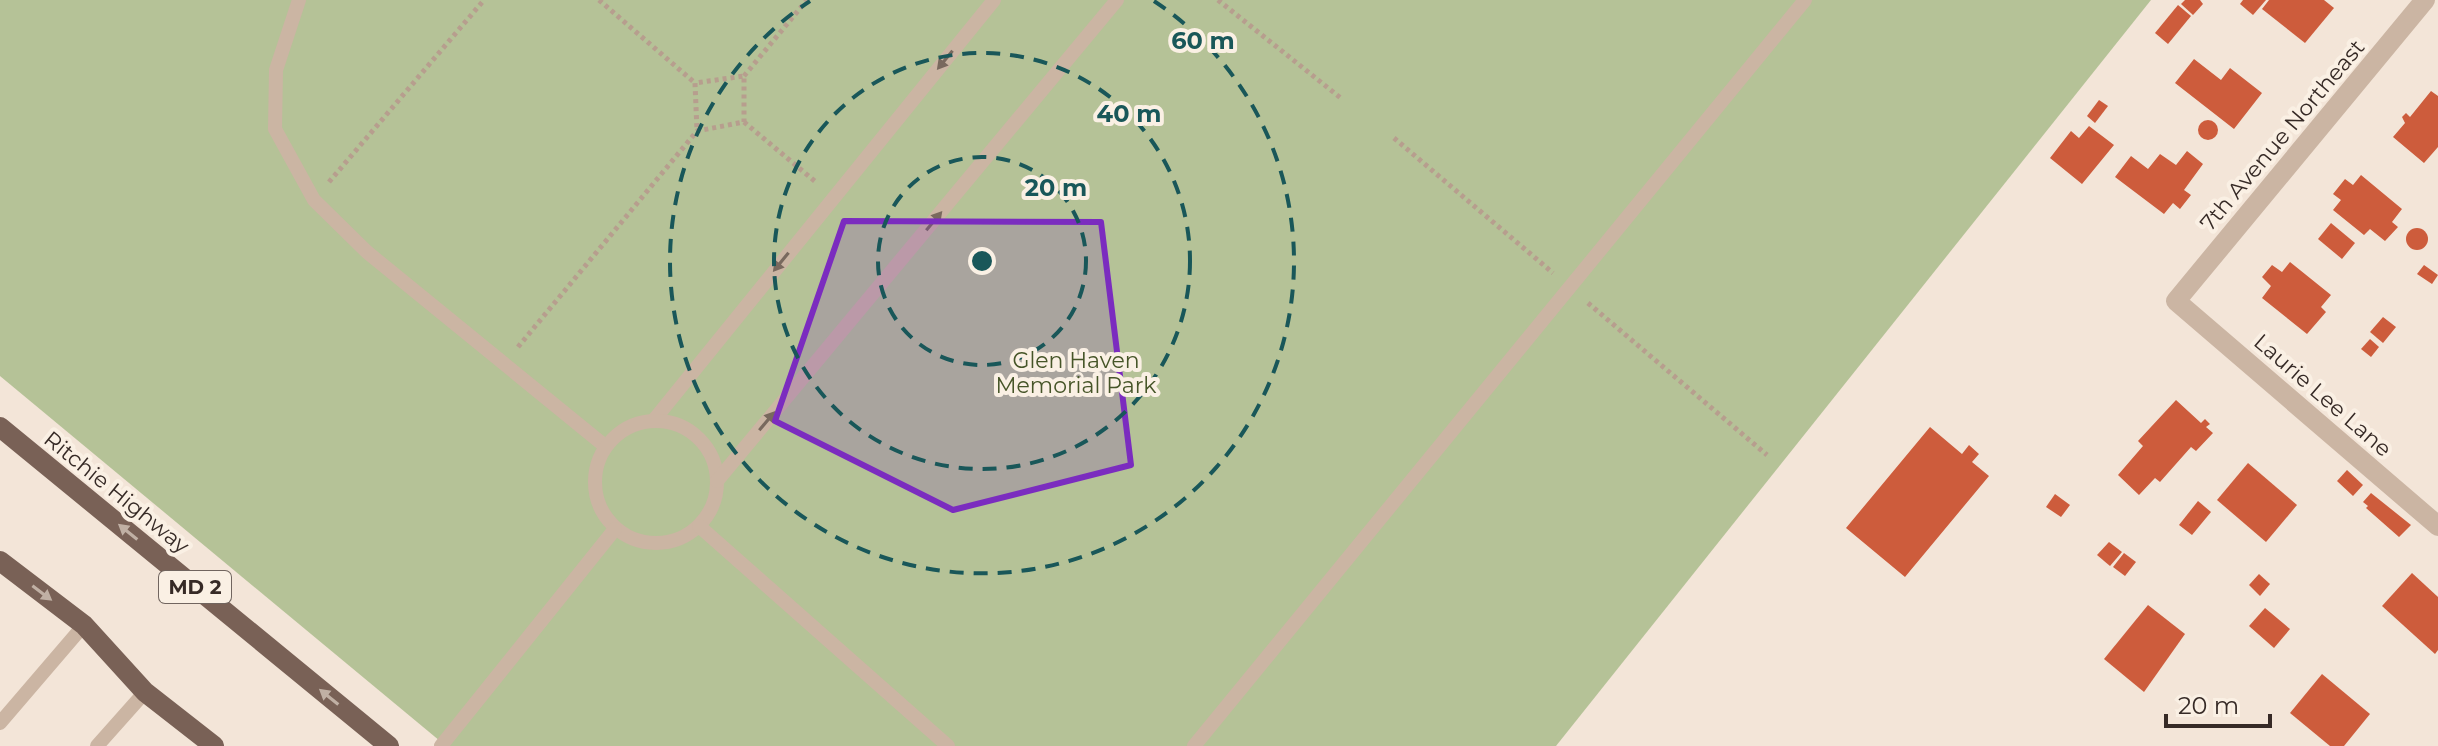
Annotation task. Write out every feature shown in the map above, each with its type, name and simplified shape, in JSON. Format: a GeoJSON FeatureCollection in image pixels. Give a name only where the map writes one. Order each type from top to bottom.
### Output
{"type":"FeatureCollection","features":[{"type":"Feature","properties":{"kind":"main road","name":"Ritchie Highway"},"geometry":{"type":"LineString","coordinates":[[0,427],[389,746]]}},
{"type":"Feature","properties":{"kind":"main road"},"geometry":{"type":"LineString","coordinates":[[0,561],[84,625],[145,692],[202,743]]}},
{"type":"Feature","properties":{"kind":"street","name":"7th Avenue Northeast"},"geometry":{"type":"LineString","coordinates":[[2176,301],[2425,0]]}},
{"type":"Feature","properties":{"kind":"street","name":"Laurie Lee Lane"},"geometry":{"type":"LineString","coordinates":[[2176,301],[2438,526]]}},
{"type":"Feature","properties":{"kind":"lane"},"geometry":{"type":"LineString","coordinates":[[299,0],[276,70],[275,129],[314,200],[367,252],[605,446]]}},
{"type":"Feature","properties":{"kind":"lane"},"geometry":{"type":"LineString","coordinates":[[654,420],[994,0]]}},
{"type":"Feature","properties":{"kind":"lane"},"geometry":{"type":"LineString","coordinates":[[717,481],[1117,0]]}},
{"type":"Feature","properties":{"kind":"lane"},"geometry":{"type":"LineString","coordinates":[[1194,746],[1805,0]]}},
{"type":"Feature","properties":{"kind":"lane"},"geometry":{"type":"LineString","coordinates":[[654,420],[673,422],[698,437],[714,461],[717,481],[710,512],[699,526],[667,543],[631,539],[615,529],[600,507],[594,480],[597,462],[605,446],[627,428],[654,420]]}},
{"type":"Feature","properties":{"kind":"lane"},"geometry":{"type":"LineString","coordinates":[[699,526],[948,746]]}},
{"type":"Feature","properties":{"kind":"lane"},"geometry":{"type":"LineString","coordinates":[[441,746],[615,529]]}},
{"type":"Feature","properties":{"kind":"lane"},"geometry":{"type":"LineString","coordinates":[[0,723],[84,625]]}},
{"type":"Feature","properties":{"kind":"lane"},"geometry":{"type":"LineString","coordinates":[[97,746],[145,692]]}},
{"type":"Feature","properties":{"kind":"path"},"geometry":{"type":"LineString","coordinates":[[314,200],[484,0]]}},
{"type":"Feature","properties":{"kind":"path"},"geometry":{"type":"LineString","coordinates":[[599,0],[695,83],[697,131]]}},
{"type":"Feature","properties":{"kind":"path"},"geometry":{"type":"LineString","coordinates":[[744,122],[744,76],[807,0]]}},
{"type":"Feature","properties":{"kind":"path"},"geometry":{"type":"LineString","coordinates":[[1218,0],[1342,99]]}},
{"type":"Feature","properties":{"kind":"path"},"geometry":{"type":"LineString","coordinates":[[695,83],[744,76]]}},
{"type":"Feature","properties":{"kind":"path"},"geometry":{"type":"LineString","coordinates":[[744,122],[833,196]]}},
{"type":"Feature","properties":{"kind":"path"},"geometry":{"type":"LineString","coordinates":[[503,365],[697,131],[744,122]]}},
{"type":"Feature","properties":{"kind":"highlighted area"},"geometry":{"type":"Polygon","coordinates":[[[844,221],[1101,222],[1131,465],[953,510],[775,421],[844,221]]]}},
{"type":"Feature","properties":{"kind":"green space","name":"Glen Haven Memorial Park"},"geometry":{"type":"Polygon","coordinates":[[[0,0],[2151,0],[1556,746],[446,746],[0,376],[0,0]]]}},
{"type":"Feature","properties":{"kind":"building"},"geometry":{"type":"Polygon","coordinates":[[[2185,0],[2200,0],[2203,4],[2193,15],[2181,4],[2185,0]]]}},
{"type":"Feature","properties":{"kind":"building"},"geometry":{"type":"Polygon","coordinates":[[[2243,0],[2266,0],[2253,15],[2240,4],[2243,0]]]}},
{"type":"Feature","properties":{"kind":"building"},"geometry":{"type":"Polygon","coordinates":[[[2269,0],[2324,0],[2334,8],[2305,43],[2262,9],[2269,0]]]}},
{"type":"Feature","properties":{"kind":"building"},"geometry":{"type":"Polygon","coordinates":[[[2178,5],[2191,16],[2168,44],[2155,33],[2178,5]]]}},
{"type":"Feature","properties":{"kind":"building"},"geometry":{"type":"Polygon","coordinates":[[[2194,59],[2221,80],[2230,68],[2262,93],[2234,129],[2175,83],[2194,59]]]}},
{"type":"Feature","properties":{"kind":"building"},"geometry":{"type":"Polygon","coordinates":[[[2431,91],[2438,96],[2438,147],[2424,163],[2393,137],[2405,123],[2402,117],[2406,113],[2410,117],[2431,91]]]}},
{"type":"Feature","properties":{"kind":"building"},"geometry":{"type":"Polygon","coordinates":[[[2099,100],[2108,106],[2095,123],[2087,116],[2099,100]]]}},
{"type":"Feature","properties":{"kind":"building"},"geometry":{"type":"Polygon","coordinates":[[[2208,120],[2215,123],[2218,130],[2215,137],[2208,140],[2201,137],[2198,130],[2201,123],[2208,120]]]}},
{"type":"Feature","properties":{"kind":"building"},"geometry":{"type":"Polygon","coordinates":[[[2089,126],[2114,145],[2082,184],[2050,158],[2071,131],[2079,138],[2089,126]]]}},
{"type":"Feature","properties":{"kind":"building"},"geometry":{"type":"Polygon","coordinates":[[[2187,151],[2203,164],[2184,190],[2191,195],[2180,209],[2173,203],[2164,214],[2115,177],[2131,156],[2148,169],[2160,154],[2176,165],[2187,151]]]}},
{"type":"Feature","properties":{"kind":"building"},"geometry":{"type":"Polygon","coordinates":[[[2361,175],[2402,209],[2392,222],[2398,227],[2385,241],[2370,229],[2364,235],[2333,210],[2341,200],[2333,194],[2345,179],[2353,185],[2361,175]]]}},
{"type":"Feature","properties":{"kind":"building"},"geometry":{"type":"Polygon","coordinates":[[[2331,223],[2355,243],[2342,259],[2318,239],[2331,223]]]}},
{"type":"Feature","properties":{"kind":"building"},"geometry":{"type":"Polygon","coordinates":[[[2417,228],[2425,231],[2428,239],[2425,247],[2417,250],[2409,247],[2406,239],[2409,231],[2417,228]]]}},
{"type":"Feature","properties":{"kind":"building"},"geometry":{"type":"Polygon","coordinates":[[[2290,262],[2331,295],[2321,307],[2326,312],[2307,334],[2262,298],[2271,286],[2262,277],[2272,265],[2282,272],[2290,262]]]}},
{"type":"Feature","properties":{"kind":"building"},"geometry":{"type":"Polygon","coordinates":[[[2424,265],[2438,275],[2432,284],[2417,274],[2424,265]]]}},
{"type":"Feature","properties":{"kind":"building"},"geometry":{"type":"Polygon","coordinates":[[[2383,317],[2396,327],[2383,343],[2370,332],[2383,317]]]}},
{"type":"Feature","properties":{"kind":"building"},"geometry":{"type":"Polygon","coordinates":[[[2370,339],[2379,347],[2371,357],[2361,349],[2370,339]]]}},
{"type":"Feature","properties":{"kind":"building"},"geometry":{"type":"Polygon","coordinates":[[[2176,400],[2201,423],[2205,419],[2210,424],[2206,427],[2213,433],[2196,451],[2191,447],[2160,482],[2155,478],[2139,495],[2118,475],[2143,446],[2138,441],[2176,400]]]}},
{"type":"Feature","properties":{"kind":"building"},"geometry":{"type":"Polygon","coordinates":[[[1930,427],[1962,454],[1969,445],[1979,454],[1972,462],[1989,476],[1905,577],[1846,528],[1930,427]]]}},
{"type":"Feature","properties":{"kind":"building"},"geometry":{"type":"Polygon","coordinates":[[[2248,463],[2297,505],[2266,542],[2217,500],[2248,463]]]}},
{"type":"Feature","properties":{"kind":"building"},"geometry":{"type":"Polygon","coordinates":[[[2347,470],[2363,485],[2353,496],[2337,481],[2347,470]]]}},
{"type":"Feature","properties":{"kind":"building"},"geometry":{"type":"Polygon","coordinates":[[[2371,493],[2411,525],[2399,537],[2366,508],[2368,506],[2363,502],[2371,493]]]}},
{"type":"Feature","properties":{"kind":"building"},"geometry":{"type":"Polygon","coordinates":[[[2055,494],[2070,505],[2061,517],[2046,507],[2055,494]]]}},
{"type":"Feature","properties":{"kind":"building"},"geometry":{"type":"Polygon","coordinates":[[[2198,501],[2211,512],[2192,535],[2179,525],[2198,501]]]}},
{"type":"Feature","properties":{"kind":"building"},"geometry":{"type":"Polygon","coordinates":[[[2109,542],[2122,552],[2110,566],[2097,555],[2109,542]]]}},
{"type":"Feature","properties":{"kind":"building"},"geometry":{"type":"Polygon","coordinates":[[[2124,553],[2136,562],[2125,576],[2113,567],[2124,553]]]}},
{"type":"Feature","properties":{"kind":"building"},"geometry":{"type":"Polygon","coordinates":[[[2412,573],[2438,597],[2438,650],[2435,654],[2382,606],[2412,573]]]}},
{"type":"Feature","properties":{"kind":"building"},"geometry":{"type":"Polygon","coordinates":[[[2259,574],[2270,584],[2260,596],[2249,585],[2259,574]]]}},
{"type":"Feature","properties":{"kind":"building"},"geometry":{"type":"Polygon","coordinates":[[[2148,605],[2185,634],[2144,692],[2104,659],[2148,605]]]}},
{"type":"Feature","properties":{"kind":"building"},"geometry":{"type":"Polygon","coordinates":[[[2265,608],[2290,629],[2274,648],[2249,626],[2265,608]]]}},
{"type":"Feature","properties":{"kind":"building"},"geometry":{"type":"Polygon","coordinates":[[[2322,674],[2370,714],[2344,746],[2330,746],[2290,713],[2322,674]]]}}]}
